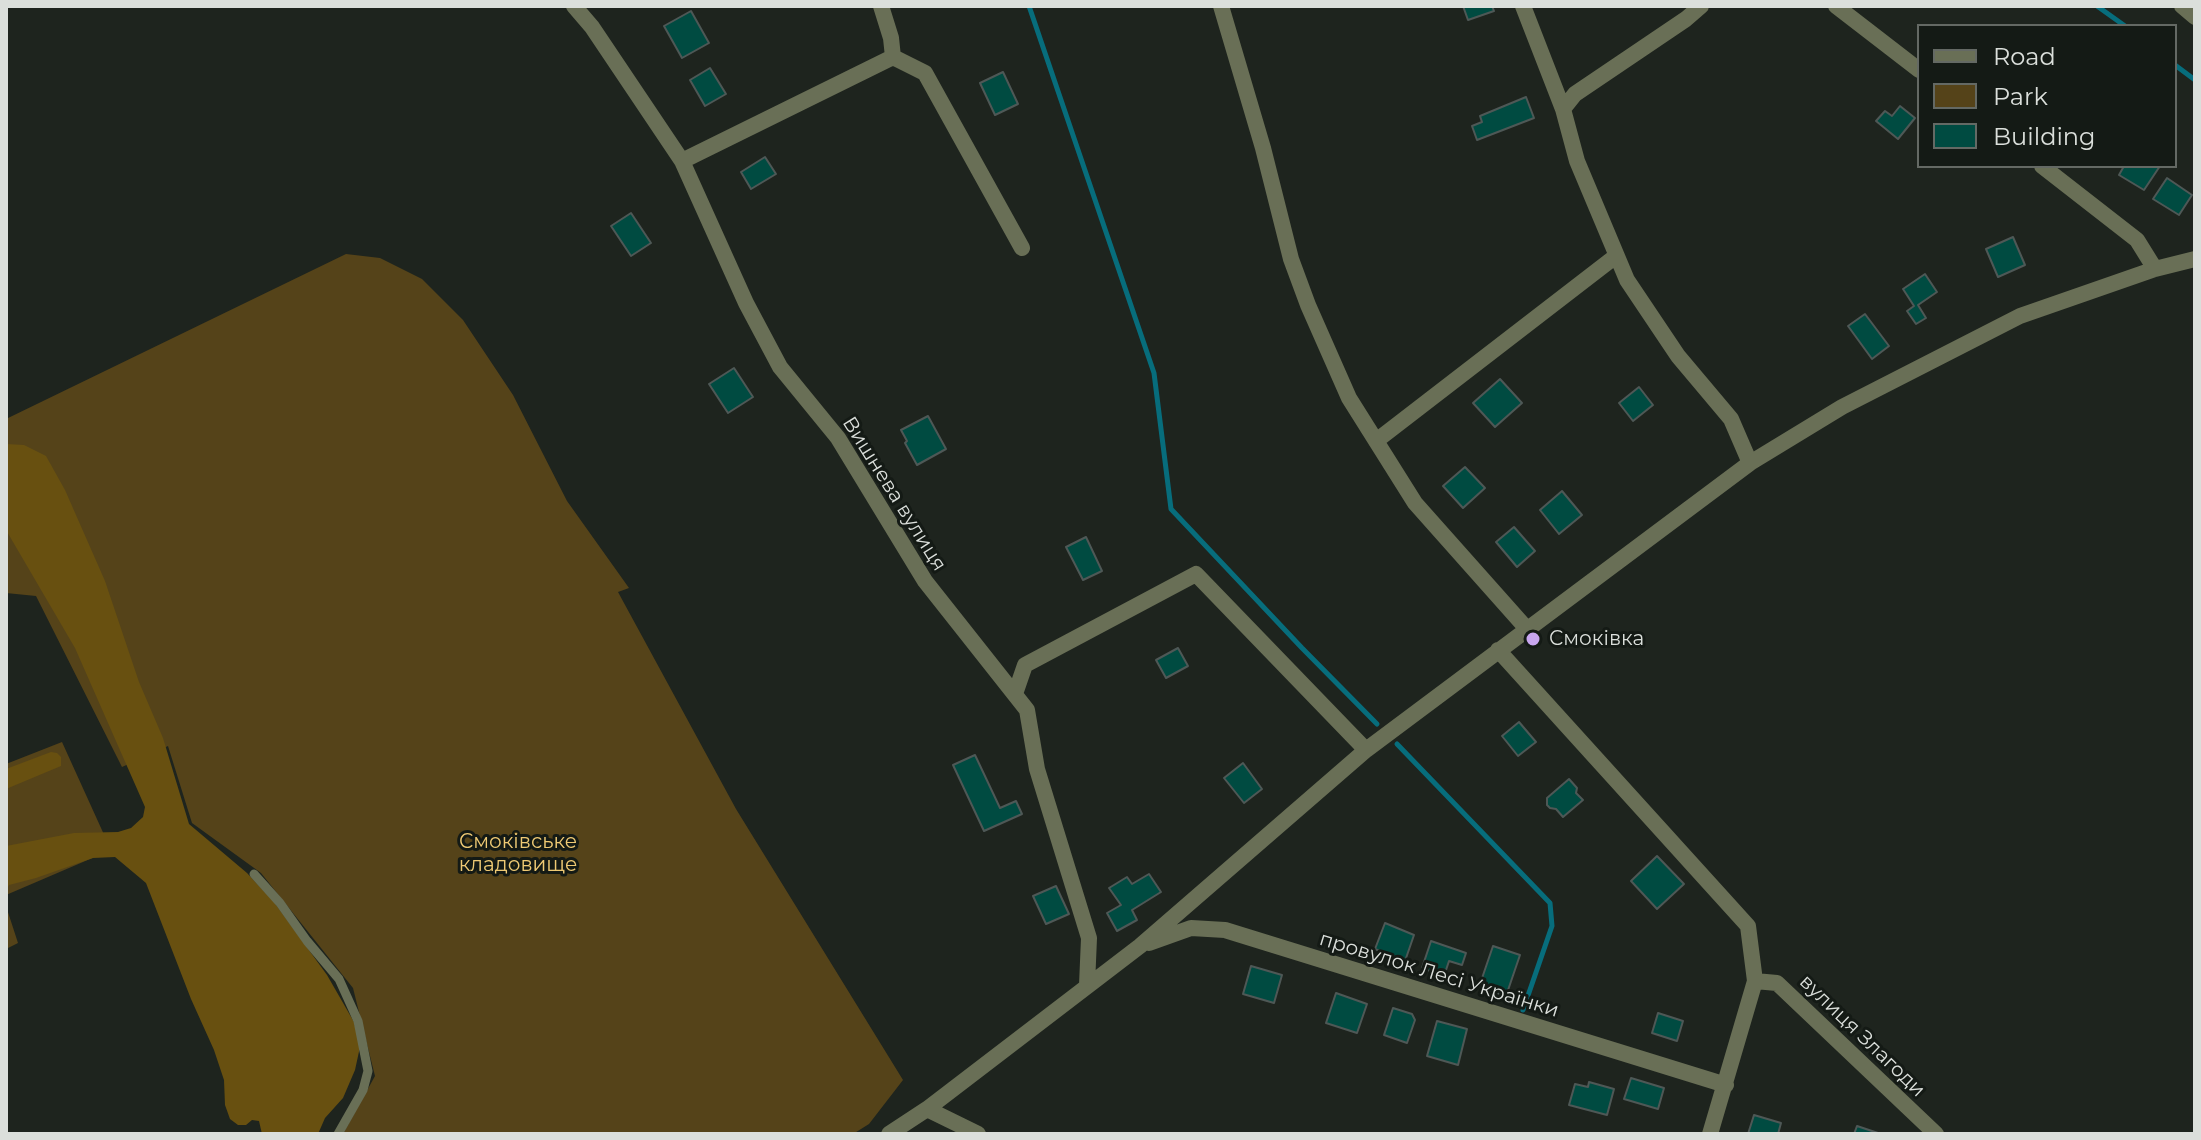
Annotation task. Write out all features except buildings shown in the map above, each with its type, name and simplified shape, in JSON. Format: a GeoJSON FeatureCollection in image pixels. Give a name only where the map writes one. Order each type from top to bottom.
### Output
{"type":"FeatureCollection","features":[{"type":"Feature","properties":{"kind":"street","name":"Вишнева вулиця"},"geometry":{"type":"LineString","coordinates":[[574,6],[592,27],[682,161],[746,303],[780,367],[838,438],[925,581],[1027,710],[1037,769],[1089,938],[1087,985]]}},
{"type":"Feature","properties":{"kind":"street"},"geometry":{"type":"LineString","coordinates":[[881,6],[891,38],[893,57]]}},
{"type":"Feature","properties":{"kind":"street"},"geometry":{"type":"LineString","coordinates":[[1221,6],[1263,148],[1291,259],[1349,398],[1415,503],[1527,629]]}},
{"type":"Feature","properties":{"kind":"street"},"geometry":{"type":"LineString","coordinates":[[1523,6],[1563,109],[1577,161],[1627,280],[1678,356],[1731,419],[1750,463]]}},
{"type":"Feature","properties":{"kind":"street"},"geometry":{"type":"LineString","coordinates":[[1563,109],[1575,94],[1701,6]]}},
{"type":"Feature","properties":{"kind":"street"},"geometry":{"type":"LineString","coordinates":[[1836,6],[1917,68]]}},
{"type":"Feature","properties":{"kind":"street"},"geometry":{"type":"LineString","coordinates":[[2182,6],[2195,17]]}},
{"type":"Feature","properties":{"kind":"street"},"geometry":{"type":"LineString","coordinates":[[682,161],[893,57]]}},
{"type":"Feature","properties":{"kind":"street"},"geometry":{"type":"LineString","coordinates":[[893,57],[925,73],[1022,248]]}},
{"type":"Feature","properties":{"kind":"street"},"geometry":{"type":"LineString","coordinates":[[2045,168],[2137,240],[2155,269]]}},
{"type":"Feature","properties":{"kind":"street"},"geometry":{"type":"LineString","coordinates":[[1376,441],[1616,256]]}},
{"type":"Feature","properties":{"kind":"street"},"geometry":{"type":"LineString","coordinates":[[889,1134],[927,1109],[1140,946],[1366,750],[1750,463],[1842,407],[2020,316],[2155,269],[2195,259]]}},
{"type":"Feature","properties":{"kind":"street"},"geometry":{"type":"LineString","coordinates":[[1015,694],[1025,665],[1196,574],[1366,750]]}},
{"type":"Feature","properties":{"kind":"street"},"geometry":{"type":"LineString","coordinates":[[1498,650],[1748,926],[1755,981],[1710,1134]]}},
{"type":"Feature","properties":{"kind":"street","name":"провулок Лесі Українки"},"geometry":{"type":"LineString","coordinates":[[1140,946],[1191,928],[1225,930],[1726,1085]]}},
{"type":"Feature","properties":{"kind":"street","name":"вулиця Злагоди"},"geometry":{"type":"LineString","coordinates":[[1755,981],[1777,983],[1936,1134]]}},
{"type":"Feature","properties":{"kind":"street"},"geometry":{"type":"LineString","coordinates":[[927,1109],[978,1134]]}},
{"type":"Feature","properties":{"kind":"lane"},"geometry":{"type":"LineString","coordinates":[[254,874],[339,979],[358,1021],[368,1071],[363,1090],[338,1134]]}},
{"type":"Feature","properties":{"kind":"green space","name":"Смоківське кладовище"},"geometry":{"type":"Polygon","coordinates":[[[346,254],[380,258],[422,279],[463,320],[513,395],[567,501],[629,588],[618,592],[736,809],[903,1080],[869,1124],[853,1134],[343,1134],[375,1076],[353,988],[261,873],[192,823],[168,746],[122,767],[36,596],[6,593],[6,419],[346,254]]]}},
{"type":"Feature","properties":{"kind":"green space"},"geometry":{"type":"Polygon","coordinates":[[[62,742],[111,850],[6,895],[6,764],[62,742]]]}},
{"type":"Feature","properties":{"kind":"green space"},"geometry":{"type":"Polygon","coordinates":[[[6,906],[18,943],[6,949],[6,906]]]}},
{"type":"Feature","properties":{"kind":"shaded area"},"geometry":{"type":"Polygon","coordinates":[[[6,444],[24,445],[46,456],[65,490],[105,581],[139,682],[163,738],[189,824],[247,873],[274,902],[327,975],[354,1022],[360,1047],[355,1070],[343,1098],[325,1118],[318,1134],[262,1134],[259,1121],[238,1125],[230,1119],[225,1105],[224,1080],[214,1050],[146,883],[115,857],[93,858],[9,885],[6,891],[6,846],[74,833],[118,832],[131,828],[143,817],[145,807],[75,648],[6,530],[6,444]]]}},
{"type":"Feature","properties":{"kind":"shaded area"},"geometry":{"type":"Polygon","coordinates":[[[51,752],[61,757],[61,766],[6,789],[6,769],[51,752]]]}},
{"type":"Feature","properties":{"kind":"waterway"},"geometry":{"type":"LineString","coordinates":[[1029,6],[1154,373],[1171,509],[1377,724]]}},
{"type":"Feature","properties":{"kind":"waterway"},"geometry":{"type":"LineString","coordinates":[[2097,6],[2122,24]]}},
{"type":"Feature","properties":{"kind":"waterway"},"geometry":{"type":"LineString","coordinates":[[2177,66],[2195,80]]}},
{"type":"Feature","properties":{"kind":"waterway"},"geometry":{"type":"LineString","coordinates":[[1397,744],[1550,903],[1552,926],[1523,1010]]}},
{"type":"Feature","properties":{"kind":"place","name":"Смоківка"},"geometry":{"type":"Point","coordinates":[1533,639]}}]}
